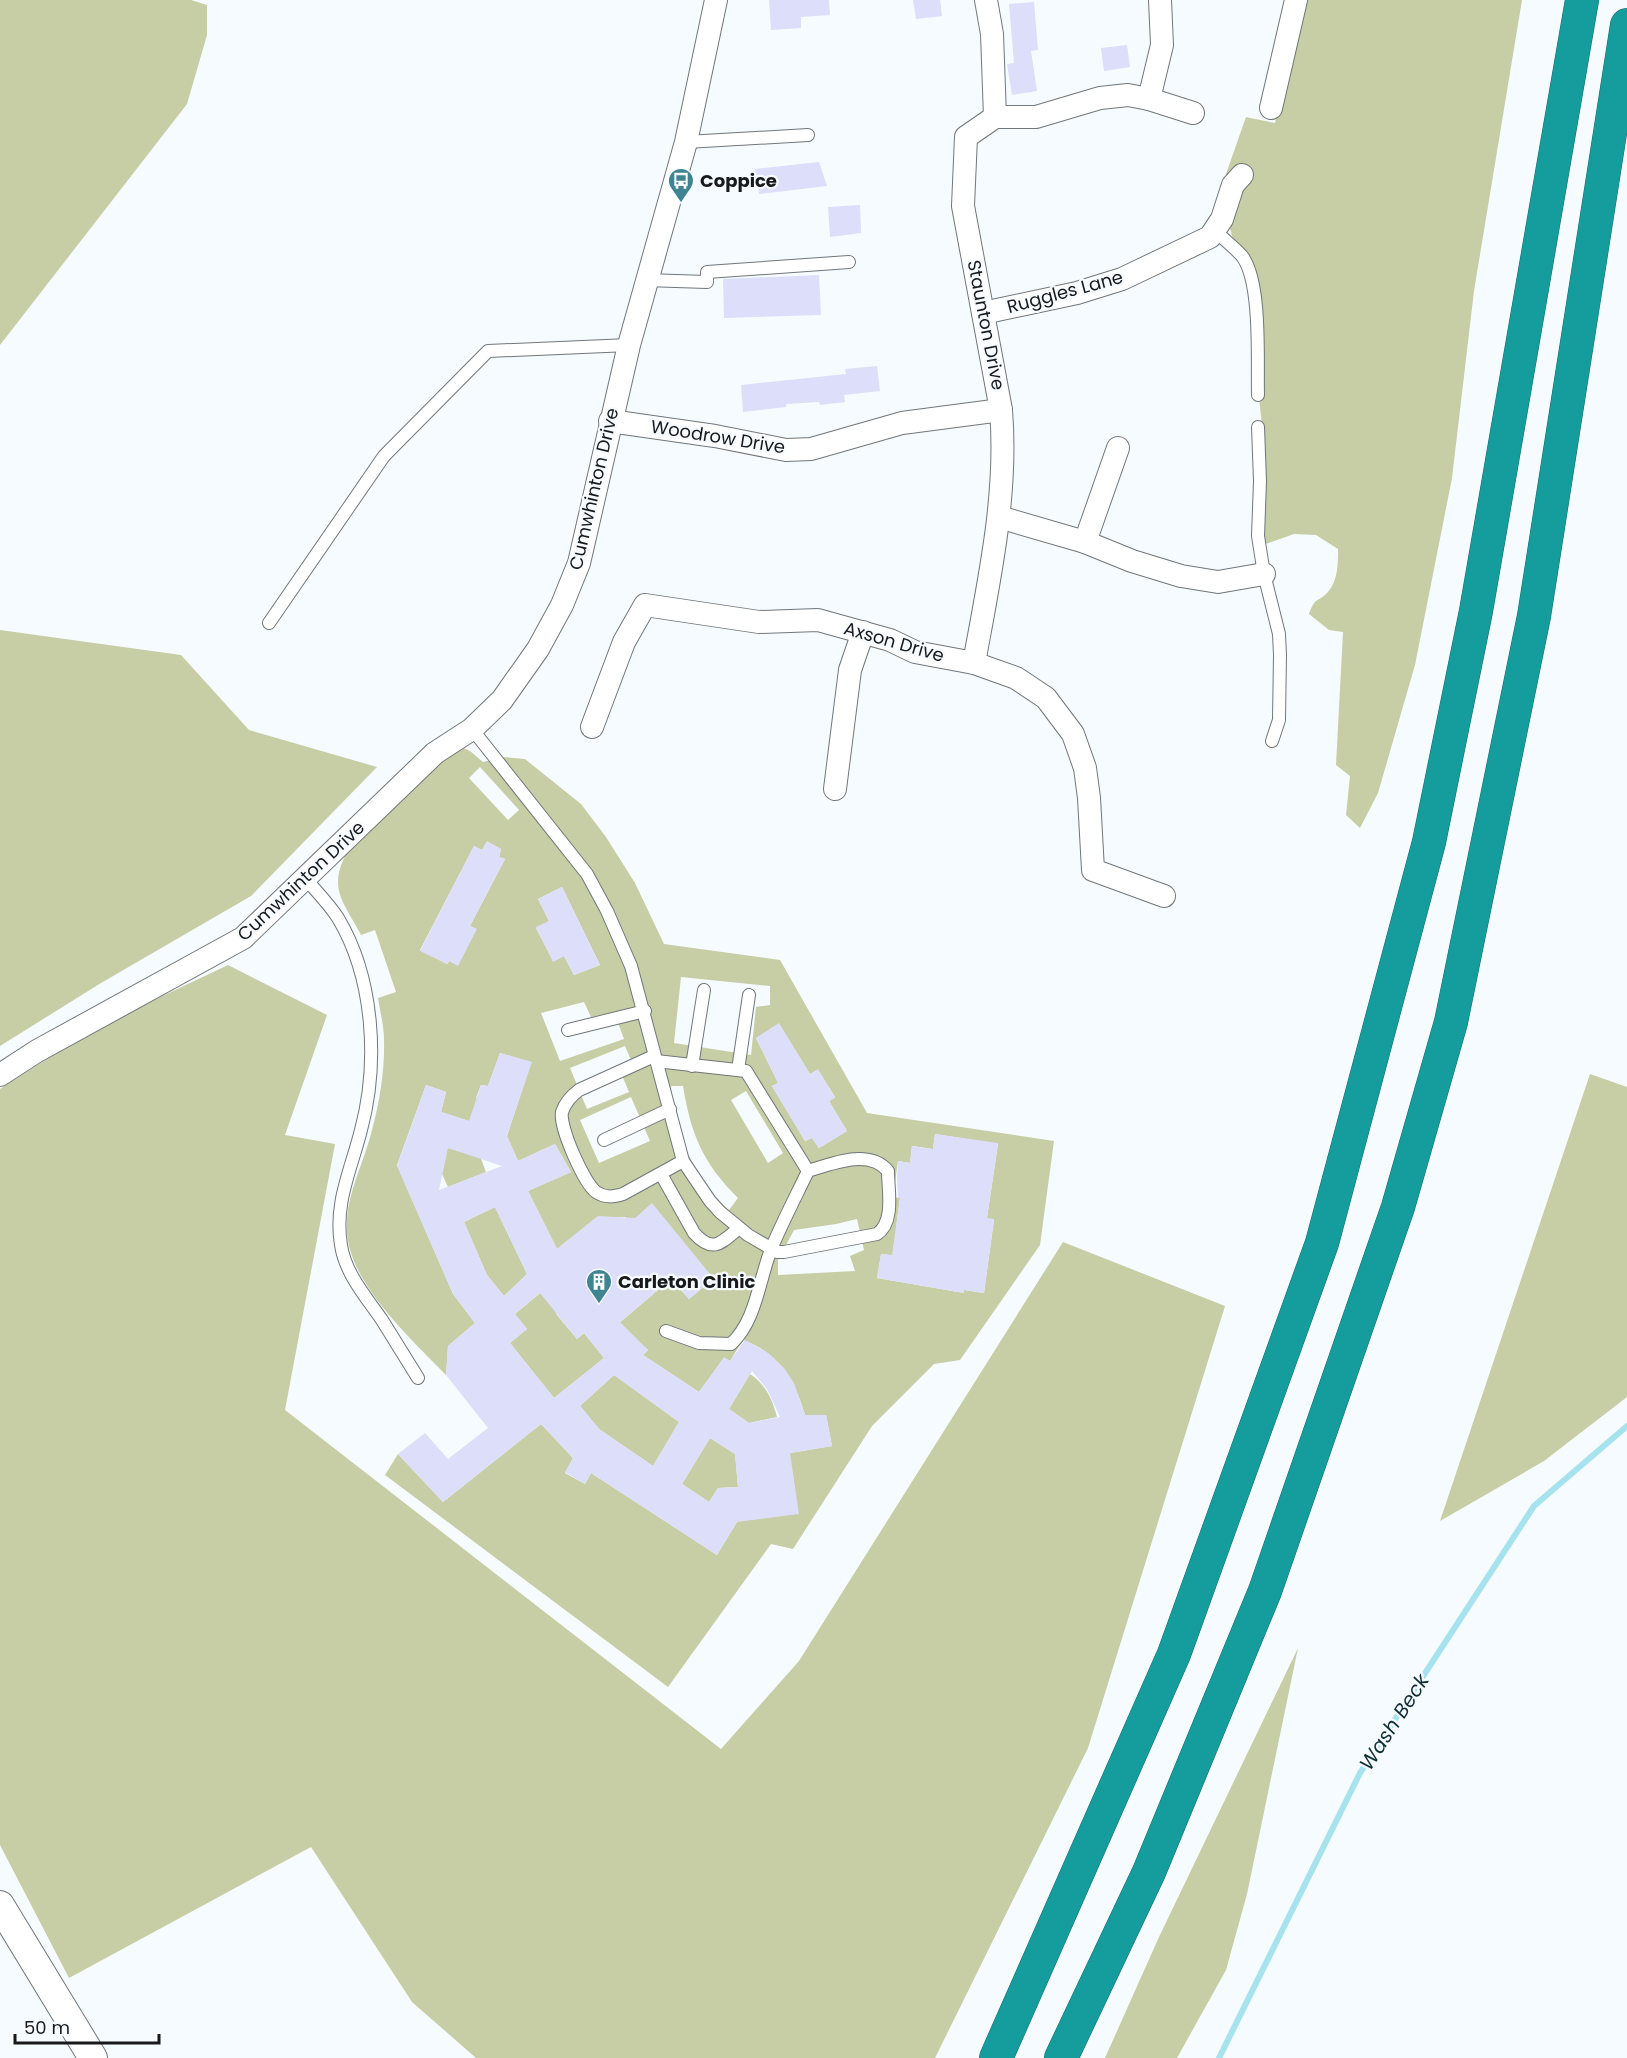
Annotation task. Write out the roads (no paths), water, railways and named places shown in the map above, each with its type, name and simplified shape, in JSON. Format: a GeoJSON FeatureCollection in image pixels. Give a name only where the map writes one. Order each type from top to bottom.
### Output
{"type":"FeatureCollection","features":[{"type":"Feature","properties":{"kind":"highway"},"geometry":{"type":"LineString","coordinates":[[996,2058],[1174,1654],[1322,1243],[1429,842],[1476,611],[1582,0]]}},
{"type":"Feature","properties":{"kind":"highway"},"geometry":{"type":"LineString","coordinates":[[1061,2058],[1149,1872],[1265,1591],[1398,1207],[1451,1022],[1534,616],[1627,25]]}},
{"type":"Feature","properties":{"kind":"street","name":"Cumwhinton Drive"},"geometry":{"type":"LineString","coordinates":[[0,1075],[37,1051],[243,938],[435,753],[472,729],[502,700],[538,649],[562,605],[579,563],[628,345],[686,142],[716,0]]}},
{"type":"Feature","properties":{"kind":"street"},"geometry":{"type":"LineString","coordinates":[[986,0],[992,34],[995,117],[1036,117],[1100,98],[1128,95],[1193,112]]}},
{"type":"Feature","properties":{"kind":"street"},"geometry":{"type":"LineString","coordinates":[[1149,99],[1162,45],[1160,0]]}},
{"type":"Feature","properties":{"kind":"street"},"geometry":{"type":"LineString","coordinates":[[1271,108],[1296,0]]}},
{"type":"Feature","properties":{"kind":"street","name":"Staunton Drive"},"geometry":{"type":"LineString","coordinates":[[974,663],[999,516],[1004,440],[1002,410],[963,206],[966,137],[995,117]]}},
{"type":"Feature","properties":{"kind":"street"},"geometry":{"type":"LineString","coordinates":[[1215,230],[1222,219],[1233,184],[1242,175]]}},
{"type":"Feature","properties":{"kind":"street","name":"Ruggles Lane"},"geometry":{"type":"LineString","coordinates":[[983,313],[1077,293],[1122,279],[1210,237],[1215,230]]}},
{"type":"Feature","properties":{"kind":"street","name":"Woodrow Drive"},"geometry":{"type":"LineString","coordinates":[[610,421],[715,436],[786,450],[811,449],[902,423],[1002,410]]}},
{"type":"Feature","properties":{"kind":"street"},"geometry":{"type":"LineString","coordinates":[[1085,542],[1118,448]]}},
{"type":"Feature","properties":{"kind":"street"},"geometry":{"type":"LineString","coordinates":[[999,516],[1085,542],[1132,561],[1180,576],[1218,582],[1264,574]]}},
{"type":"Feature","properties":{"kind":"street","name":"Axson Drive"},"geometry":{"type":"LineString","coordinates":[[592,727],[624,642],[645,605],[759,622],[818,620],[890,640],[915,652],[974,663],[1017,678],[1046,698],[1073,734],[1085,768],[1088,788],[1093,870],[1164,896]]}},
{"type":"Feature","properties":{"kind":"street"},"geometry":{"type":"LineString","coordinates":[[835,789],[850,670],[863,632]]}},
{"type":"Feature","properties":{"kind":"street"},"geometry":{"type":"LineString","coordinates":[[0,1905],[93,2058]]}},
{"type":"Feature","properties":{"kind":"lane"},"geometry":{"type":"LineString","coordinates":[[686,142],[808,135]]}},
{"type":"Feature","properties":{"kind":"lane"},"geometry":{"type":"LineString","coordinates":[[1215,230],[1243,258],[1251,275],[1256,310],[1258,395]]}},
{"type":"Feature","properties":{"kind":"lane"},"geometry":{"type":"LineString","coordinates":[[645,280],[707,282],[707,272],[849,262]]}},
{"type":"Feature","properties":{"kind":"lane"},"geometry":{"type":"LineString","coordinates":[[269,623],[384,456],[488,351],[628,345]]}},
{"type":"Feature","properties":{"kind":"lane"},"geometry":{"type":"LineString","coordinates":[[1258,427],[1260,482],[1258,536],[1264,574],[1279,634],[1279,720],[1272,741]]}},
{"type":"Feature","properties":{"kind":"lane"},"geometry":{"type":"LineString","coordinates":[[472,729],[587,874],[607,911],[631,966],[645,1011],[655,1059],[683,1161],[710,1201],[747,1235],[777,1252],[877,1234],[885,1226],[888,1212],[888,1171],[884,1167],[867,1160],[851,1160],[808,1171]]}},
{"type":"Feature","properties":{"kind":"lane"},"geometry":{"type":"LineString","coordinates":[[306,879],[337,916],[352,946],[368,1011],[370,1031],[371,1057],[367,1101],[362,1129],[340,1204],[341,1248],[353,1277],[418,1378]]}},
{"type":"Feature","properties":{"kind":"lane"},"geometry":{"type":"LineString","coordinates":[[692,1066],[704,990]]}},
{"type":"Feature","properties":{"kind":"lane"},"geometry":{"type":"LineString","coordinates":[[738,1070],[749,995]]}},
{"type":"Feature","properties":{"kind":"lane"},"geometry":{"type":"LineString","coordinates":[[568,1030],[645,1011]]}},
{"type":"Feature","properties":{"kind":"lane"},"geometry":{"type":"LineString","coordinates":[[683,1161],[623,1194],[613,1197],[595,1191],[588,1183],[562,1123],[562,1113],[570,1096],[579,1090],[655,1059],[692,1066],[746,1071],[808,1171]]}},
{"type":"Feature","properties":{"kind":"lane"},"geometry":{"type":"LineString","coordinates":[[604,1140],[670,1109]]}},
{"type":"Feature","properties":{"kind":"lane"},"geometry":{"type":"LineString","coordinates":[[666,1331],[699,1343],[731,1344],[740,1334],[750,1316],[772,1248],[808,1171]]}},
{"type":"Feature","properties":{"kind":"lane"},"geometry":{"type":"LineString","coordinates":[[661,1174],[694,1233],[701,1241],[713,1245],[722,1242],[739,1228]]}},
{"type":"Feature","properties":{"kind":"waterway","name":"Wash Beck"},"geometry":{"type":"LineString","coordinates":[[1219,2058],[1360,1773],[1534,1506],[1627,1426]]}},
{"type":"Feature","properties":{"kind":"place","name":"Coppice"},"geometry":{"type":"Point","coordinates":[681,204]}},
{"type":"Feature","properties":{"kind":"place","name":"Carleton Clinic"},"geometry":{"type":"Point","coordinates":[599,1305]}}]}
